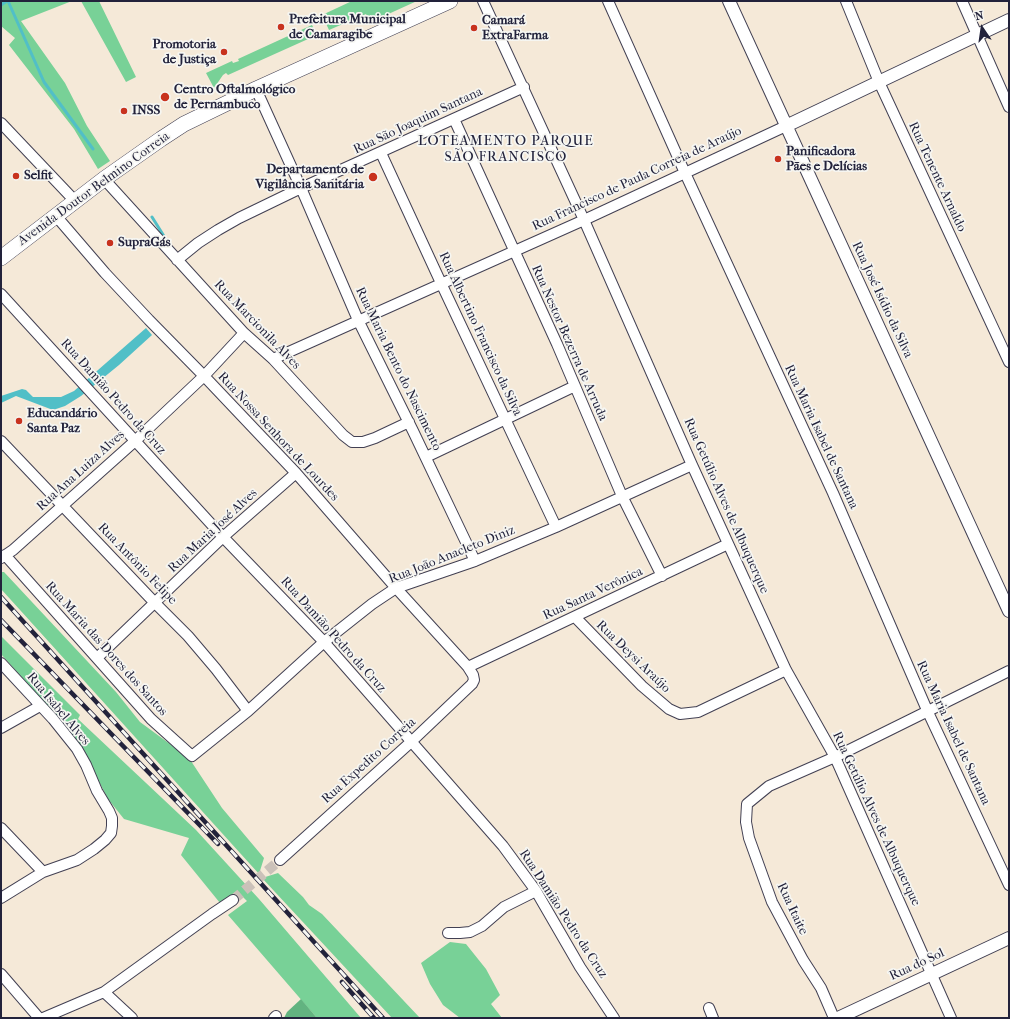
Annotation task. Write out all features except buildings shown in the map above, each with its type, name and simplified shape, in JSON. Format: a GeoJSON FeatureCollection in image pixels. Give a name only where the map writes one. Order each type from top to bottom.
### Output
{"type":"FeatureCollection","features":[{"type":"Feature","properties":{"kind":"main road","name":"Avenida Doutor Belmino Correia"},"geometry":{"type":"LineString","coordinates":[[1,258],[104,179],[184,124],[256,89],[450,1]]}},
{"type":"Feature","properties":{"kind":"street","name":"Rua Getúlio Alves de Albuquerque"},"geometry":{"type":"LineString","coordinates":[[483,1],[524,87],[728,544],[786,670],[835,757],[951,1018]]}},
{"type":"Feature","properties":{"kind":"street","name":"Rua Maria Isabel de Santana"},"geometry":{"type":"LineString","coordinates":[[608,1],[685,173],[833,493],[927,710],[1009,885]]}},
{"type":"Feature","properties":{"kind":"street","name":"Rua José Isídio da Silva"},"geometry":{"type":"LineString","coordinates":[[729,1],[1009,611]]}},
{"type":"Feature","properties":{"kind":"street","name":"Rua Tenente Arnaldo"},"geometry":{"type":"LineString","coordinates":[[846,1],[879,82],[1009,362]]}},
{"type":"Feature","properties":{"kind":"street"},"geometry":{"type":"LineString","coordinates":[[962,1],[1009,107]]}},
{"type":"Feature","properties":{"kind":"street","name":"Rua Francisco de Paula Correia de Araújo"},"geometry":{"type":"LineString","coordinates":[[273,359],[584,220],[1009,20]]}},
{"type":"Feature","properties":{"kind":"street","name":"Rua São Joaquim Santana"},"geometry":{"type":"LineString","coordinates":[[177,260],[198,243],[239,218],[301,188],[524,87]]}},
{"type":"Feature","properties":{"kind":"street","name":"Rua Maria Bento do Nascimento"},"geometry":{"type":"LineString","coordinates":[[256,89],[358,320],[426,456],[474,561]]}},
{"type":"Feature","properties":{"kind":"street","name":"Rua Nestor Bezerra de Arruda"},"geometry":{"type":"LineString","coordinates":[[454,119],[575,386],[622,496],[662,576]]}},
{"type":"Feature","properties":{"kind":"street"},"geometry":{"type":"LineString","coordinates":[[1,123],[75,201]]}},
{"type":"Feature","properties":{"kind":"street","name":"Rua Albertino Francisco da Silva"},"geometry":{"type":"LineString","coordinates":[[381,152],[556,527]]}},
{"type":"Feature","properties":{"kind":"street","name":"Rua Marcionila Alves"},"geometry":{"type":"LineString","coordinates":[[104,179],[244,333],[273,359],[342,435],[352,442],[363,442],[409,422]]}},
{"type":"Feature","properties":{"kind":"street","name":"Rua Nossa Senhora de Lourdes"},"geometry":{"type":"LineString","coordinates":[[56,216],[105,273],[296,474],[468,667],[474,676],[474,680]]}},
{"type":"Feature","properties":{"kind":"street","name":"Rua Damião Pedro da Cruz"},"geometry":{"type":"LineString","coordinates":[[1,294],[223,538],[324,642],[503,846],[536,891],[580,967],[614,1018]]}},
{"type":"Feature","properties":{"kind":"street","name":"Rua Ana Luiza Alves"},"geometry":{"type":"LineString","coordinates":[[3,556],[12,550],[135,441],[204,376],[244,333]]}},
{"type":"Feature","properties":{"kind":"street"},"geometry":{"type":"LineString","coordinates":[[426,456],[575,386]]}},
{"type":"Feature","properties":{"kind":"street","name":"Rua Antônio Felipe"},"geometry":{"type":"LineString","coordinates":[[1,441],[203,652],[248,711]]}},
{"type":"Feature","properties":{"kind":"street","name":"Rua João Anacleto Diniz"},"geometry":{"type":"LineString","coordinates":[[192,756],[248,711],[324,642],[372,604],[396,588],[474,561],[556,527],[692,465]]}},
{"type":"Feature","properties":{"kind":"street","name":"Rua Maria José Alves"},"geometry":{"type":"LineString","coordinates":[[97,658],[223,538],[296,474]]}},
{"type":"Feature","properties":{"kind":"street","name":"Rua Santa Verônica"},"geometry":{"type":"LineString","coordinates":[[468,667],[728,544]]}},
{"type":"Feature","properties":{"kind":"street","name":"Rua Maria das Dores dos Santos"},"geometry":{"type":"LineString","coordinates":[[3,556],[151,719],[192,756]]}},
{"type":"Feature","properties":{"kind":"street","name":"Rua Deysi Araújo"},"geometry":{"type":"LineString","coordinates":[[575,617],[642,686],[669,709],[680,714],[698,712],[786,670]]}},
{"type":"Feature","properties":{"kind":"street","name":"Rua Isabel Alves"},"geometry":{"type":"LineString","coordinates":[[1,663],[77,749],[112,818],[111,833],[94,849],[77,860],[43,872],[1,898]]}},
{"type":"Feature","properties":{"kind":"street"},"geometry":{"type":"LineString","coordinates":[[835,757],[927,710],[1009,671]]}},
{"type":"Feature","properties":{"kind":"street","name":"Rua Expedito Correia"},"geometry":{"type":"LineString","coordinates":[[280,860],[411,742],[472,684],[474,680]]}},
{"type":"Feature","properties":{"kind":"street"},"geometry":{"type":"LineString","coordinates":[[1,728],[40,706]]}},
{"type":"Feature","properties":{"kind":"street","name":"Rua Itaite"},"geometry":{"type":"LineString","coordinates":[[834,1018],[821,988],[803,960],[772,902],[749,838],[746,822],[747,804],[769,786],[835,757]]}},
{"type":"Feature","properties":{"kind":"street"},"geometry":{"type":"LineString","coordinates":[[1,828],[43,872]]}},
{"type":"Feature","properties":{"kind":"street"},"geometry":{"type":"LineString","coordinates":[[448,933],[470,932],[482,926],[504,907],[536,891]]}},
{"type":"Feature","properties":{"kind":"street"},"geometry":{"type":"LineString","coordinates":[[43,1018],[104,992],[233,900]]}},
{"type":"Feature","properties":{"kind":"street","name":"Rua do Sol"},"geometry":{"type":"LineString","coordinates":[[838,1018],[1009,938]]}},
{"type":"Feature","properties":{"kind":"street"},"geometry":{"type":"LineString","coordinates":[[1,974],[39,1018]]}},
{"type":"Feature","properties":{"kind":"street"},"geometry":{"type":"LineString","coordinates":[[104,992],[132,1018]]}},
{"type":"Feature","properties":{"kind":"street"},"geometry":{"type":"LineString","coordinates":[[709,1008],[713,1018]]}},
{"type":"Feature","properties":{"kind":"green space"},"geometry":{"type":"Polygon","coordinates":[[[1,1],[72,1],[21,21],[65,83],[87,126],[110,161],[98,169],[74,129],[9,45],[15,38],[1,26],[1,1]]]}},
{"type":"Feature","properties":{"kind":"green space"},"geometry":{"type":"Polygon","coordinates":[[[81,1],[99,1],[136,77],[126,82],[81,1]]]}},
{"type":"Feature","properties":{"kind":"green space"},"geometry":{"type":"Polygon","coordinates":[[[352,1],[417,1],[371,23],[366,14],[329,30],[322,15],[352,1]]]}},
{"type":"Feature","properties":{"kind":"green space"},"geometry":{"type":"Polygon","coordinates":[[[312,25],[317,35],[228,75],[226,73],[214,88],[206,73],[232,61],[233,63],[239,61],[238,59],[312,25]]]}},
{"type":"Feature","properties":{"kind":"green space"},"geometry":{"type":"Polygon","coordinates":[[[1,572],[4,572],[116,692],[140,722],[189,758],[222,808],[264,858],[259,874],[1,589],[1,572]]]}},
{"type":"Feature","properties":{"kind":"green space"},"geometry":{"type":"Polygon","coordinates":[[[1,636],[80,715],[78,719],[196,830],[259,899],[361,1018],[317,1018],[228,915],[247,901],[237,891],[220,903],[181,855],[189,838],[124,819],[108,799],[78,741],[1,654],[1,636]]]}},
{"type":"Feature","properties":{"kind":"green space"},"geometry":{"type":"Polygon","coordinates":[[[278,873],[303,897],[309,905],[322,914],[420,1018],[392,1018],[262,878],[278,873]]]}},
{"type":"Feature","properties":{"kind":"green space"},"geometry":{"type":"Polygon","coordinates":[[[450,942],[466,944],[486,969],[500,995],[491,1004],[502,1018],[460,1018],[443,1005],[430,984],[421,963],[450,942]]]}},
{"type":"Feature","properties":{"kind":"green space"},"geometry":{"type":"Polygon","coordinates":[[[301,999],[317,1018],[284,1018],[287,1012],[301,999]]]}},
{"type":"Feature","properties":{"kind":"water"},"geometry":{"type":"Polygon","coordinates":[[[146,328],[152,335],[119,365],[81,396],[65,406],[53,410],[16,396],[1,403],[1,396],[22,389],[26,390],[33,397],[61,397],[74,391],[146,328]]]}},
{"type":"Feature","properties":{"kind":"waterway"},"geometry":{"type":"LineString","coordinates":[[1,5],[7,1]]}},
{"type":"Feature","properties":{"kind":"waterway"},"geometry":{"type":"LineString","coordinates":[[8,1],[44,82],[93,149]]}},
{"type":"Feature","properties":{"kind":"waterway"},"geometry":{"type":"LineString","coordinates":[[152,217],[167,241]]}},
{"type":"Feature","properties":{"kind":"tunnel"},"geometry":{"type":"LineString","coordinates":[[233,900],[280,860]]}},
{"type":"Feature","properties":{"kind":"railway"},"geometry":{"type":"LineString","coordinates":[[1,597],[383,1018]]}},
{"type":"Feature","properties":{"kind":"railway"},"geometry":{"type":"LineString","coordinates":[[1,620],[218,844]]}},
{"type":"Feature","properties":{"kind":"railway"},"geometry":{"type":"LineString","coordinates":[[342,982],[374,1018]]}},
{"type":"Feature","properties":{"kind":"place","name":"Prefeitura Municipal de Camaragibe"},"geometry":{"type":"Point","coordinates":[281,27]}},
{"type":"Feature","properties":{"kind":"place","name":"Camará ExtraFarma"},"geometry":{"type":"Point","coordinates":[474,28]}},
{"type":"Feature","properties":{"kind":"place","name":"Promotoria de Justiça"},"geometry":{"type":"Point","coordinates":[224,52]}},
{"type":"Feature","properties":{"kind":"place","name":"Centro Oftalmológico de Pernambuco"},"geometry":{"type":"Point","coordinates":[165,97]}},
{"type":"Feature","properties":{"kind":"place","name":"INSS"},"geometry":{"type":"Point","coordinates":[124,111]}},
{"type":"Feature","properties":{"kind":"place","name":"Panificadora Pães e Delícias"},"geometry":{"type":"Point","coordinates":[778,159]}},
{"type":"Feature","properties":{"kind":"place","name":"Selfit"},"geometry":{"type":"Point","coordinates":[16,176]}},
{"type":"Feature","properties":{"kind":"place","name":"Departamento de Vigilância Sanitária"},"geometry":{"type":"Point","coordinates":[373,177]}},
{"type":"Feature","properties":{"kind":"place","name":"SupraGás"},"geometry":{"type":"Point","coordinates":[110,243]}},
{"type":"Feature","properties":{"kind":"place","name":"Educandário Santa Paz"},"geometry":{"type":"Point","coordinates":[19,421]}},
{"type":"Feature","properties":{"kind":"district","name":"LOTEAMENTO PARQUE SÃO FRANCISCO"},"geometry":{"type":"Point","coordinates":[506,150]}}]}
